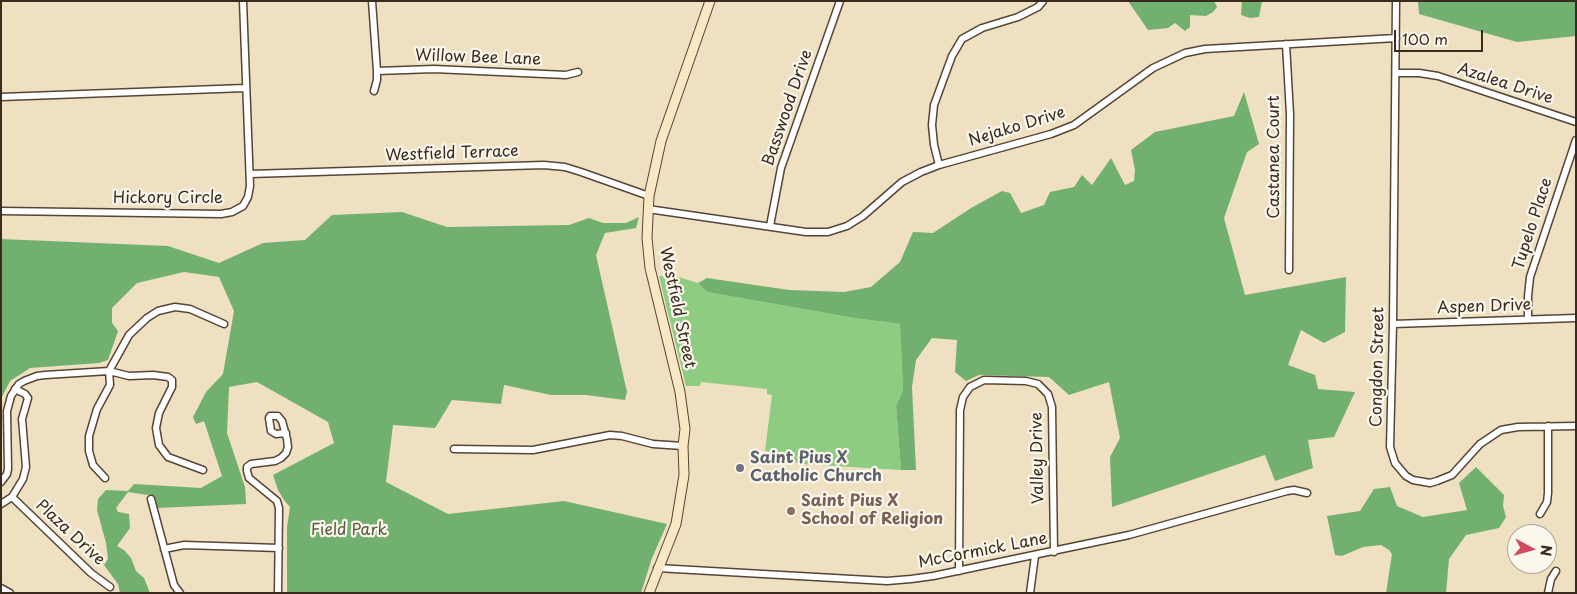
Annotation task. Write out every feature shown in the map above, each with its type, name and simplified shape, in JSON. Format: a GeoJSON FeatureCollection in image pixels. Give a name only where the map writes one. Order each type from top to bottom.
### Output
{"type":"FeatureCollection","features":[{"type":"Feature","properties":{"kind":"main road","name":"Westfield Street"},"geometry":{"type":"LineString","coordinates":[[649,593],[657,568],[676,524],[684,475],[683,446],[685,429],[683,409],[650,268],[647,238],[649,196],[661,141],[710,1]]}},
{"type":"Feature","properties":{"kind":"street","name":"Hickory Circle"},"geometry":{"type":"LineString","coordinates":[[1,211],[221,214],[232,212],[243,206],[248,198],[250,174],[245,88],[243,1]]}},
{"type":"Feature","properties":{"kind":"street"},"geometry":{"type":"LineString","coordinates":[[372,1],[377,71],[374,91]]}},
{"type":"Feature","properties":{"kind":"street","name":"Basswood Drive"},"geometry":{"type":"LineString","coordinates":[[770,226],[781,168],[840,1]]}},
{"type":"Feature","properties":{"kind":"street"},"geometry":{"type":"LineString","coordinates":[[939,165],[932,125],[934,105],[952,56],[962,39],[982,28],[1018,17],[1038,7],[1043,1]]}},
{"type":"Feature","properties":{"kind":"street","name":"Congdon Street"},"geometry":{"type":"LineString","coordinates":[[1396,1],[1390,446],[1394,463],[1406,476],[1422,482],[1437,482],[1452,475],[1480,444],[1494,434],[1509,428],[1576,426]]}},
{"type":"Feature","properties":{"kind":"street","name":"Nejako Drive"},"geometry":{"type":"LineString","coordinates":[[648,208],[806,232],[828,232],[847,226],[863,216],[902,182],[939,165],[1051,134],[1074,125],[1153,68],[1185,53],[1205,49],[1396,38]]}},
{"type":"Feature","properties":{"kind":"street","name":"Castanea Court"},"geometry":{"type":"LineString","coordinates":[[1286,44],[1290,114],[1289,270]]}},
{"type":"Feature","properties":{"kind":"street","name":"Willow Bee Lane"},"geometry":{"type":"LineString","coordinates":[[377,71],[434,69],[566,75],[578,72]]}},
{"type":"Feature","properties":{"kind":"street","name":"Azalea Drive"},"geometry":{"type":"LineString","coordinates":[[1396,73],[1438,76],[1576,122]]}},
{"type":"Feature","properties":{"kind":"street"},"geometry":{"type":"LineString","coordinates":[[1,97],[245,88]]}},
{"type":"Feature","properties":{"kind":"street","name":"Tupelo Place"},"geometry":{"type":"LineString","coordinates":[[1528,319],[1530,277],[1576,140]]}},
{"type":"Feature","properties":{"kind":"street","name":"Westfield Terrace"},"geometry":{"type":"LineString","coordinates":[[250,174],[544,165],[565,167],[582,172],[649,196]]}},
{"type":"Feature","properties":{"kind":"street"},"geometry":{"type":"LineString","coordinates":[[105,478],[93,465],[89,450],[89,436],[97,408],[110,384],[109,371],[129,335],[147,318],[158,312],[175,307],[190,309],[224,324]]}},
{"type":"Feature","properties":{"kind":"street","name":"Aspen Drive"},"geometry":{"type":"LineString","coordinates":[[1393,324],[1576,318]]}},
{"type":"Feature","properties":{"kind":"street"},"geometry":{"type":"LineString","coordinates":[[1,482],[8,469],[7,411],[8,403],[15,389],[24,381],[37,376],[109,371],[129,376],[160,375],[170,378],[173,383],[172,387],[159,413],[157,423],[156,433],[159,445],[168,457],[203,470]]}},
{"type":"Feature","properties":{"kind":"street","name":"Valley Drive"},"geometry":{"type":"LineString","coordinates":[[959,571],[960,410],[963,397],[970,387],[984,380],[1026,381],[1038,384],[1048,394],[1052,408],[1054,552]]}},
{"type":"Feature","properties":{"kind":"street","name":"Plaza Drive"},"geometry":{"type":"LineString","coordinates":[[1,504],[12,498],[25,473],[26,461],[22,419],[28,398],[25,394],[15,389]]}},
{"type":"Feature","properties":{"kind":"street"},"geometry":{"type":"LineString","coordinates":[[1540,514],[1547,502],[1548,493],[1548,426]]}},
{"type":"Feature","properties":{"kind":"street"},"geometry":{"type":"LineString","coordinates":[[278,593],[279,508],[277,501],[249,478],[247,467],[251,464],[275,461],[282,458],[288,447],[286,433]]}},
{"type":"Feature","properties":{"kind":"street"},"geometry":{"type":"LineString","coordinates":[[454,449],[533,450],[610,435],[653,444],[683,446]]}},
{"type":"Feature","properties":{"kind":"street","name":"McCormick Lane"},"geometry":{"type":"LineString","coordinates":[[657,568],[887,581],[933,576],[1054,552],[1158,528],[1287,491],[1294,490],[1307,493]]}},
{"type":"Feature","properties":{"kind":"street","name":"Plaza Drive"},"geometry":{"type":"LineString","coordinates":[[12,498],[91,572],[110,587]]}},
{"type":"Feature","properties":{"kind":"street"},"geometry":{"type":"LineString","coordinates":[[151,500],[174,585],[180,593]]}},
{"type":"Feature","properties":{"kind":"street"},"geometry":{"type":"LineString","coordinates":[[164,549],[184,545],[279,548]]}},
{"type":"Feature","properties":{"kind":"street"},"geometry":{"type":"LineString","coordinates":[[1030,593],[1035,556]]}},
{"type":"Feature","properties":{"kind":"street"},"geometry":{"type":"LineString","coordinates":[[1548,593],[1554,574]]}},
{"type":"Feature","properties":{"kind":"street"},"geometry":{"type":"LineString","coordinates":[[1,588],[10,593]]}},
{"type":"Feature","properties":{"kind":"green space"},"geometry":{"type":"Polygon","coordinates":[[[1128,1],[1214,1],[1217,7],[1206,16],[1190,15],[1190,27],[1185,31],[1175,23],[1168,28],[1148,30],[1128,1]]]}},
{"type":"Feature","properties":{"kind":"green space"},"geometry":{"type":"Polygon","coordinates":[[[1242,1],[1262,1],[1259,17],[1250,18],[1241,15],[1242,1]]]}},
{"type":"Feature","properties":{"kind":"green space"},"geometry":{"type":"Polygon","coordinates":[[[1418,1],[1576,1],[1576,36],[1517,42],[1419,14],[1418,1]]]}},
{"type":"Feature","properties":{"kind":"green space"},"geometry":{"type":"Polygon","coordinates":[[[1244,92],[1259,144],[1247,152],[1224,218],[1245,295],[1346,277],[1345,332],[1324,343],[1301,330],[1288,365],[1315,375],[1318,389],[1355,392],[1334,437],[1308,440],[1313,468],[1275,481],[1265,455],[1112,507],[1110,457],[1120,438],[1109,382],[1069,395],[1049,377],[979,375],[966,381],[955,372],[957,340],[932,338],[916,360],[912,387],[916,470],[901,470],[896,406],[903,390],[900,324],[854,318],[707,292],[698,283],[707,278],[789,290],[844,292],[871,287],[900,262],[913,232],[933,233],[971,208],[1002,191],[1010,193],[1021,213],[1044,205],[1050,192],[1074,187],[1082,175],[1092,185],[1111,158],[1125,185],[1134,181],[1135,170],[1131,150],[1155,132],[1234,116],[1244,92]]]}},
{"type":"Feature","properties":{"kind":"green space","name":"Field Park"},"geometry":{"type":"Polygon","coordinates":[[[402,212],[447,227],[569,225],[589,218],[603,223],[626,223],[639,217],[636,228],[605,233],[596,255],[627,392],[625,400],[586,395],[551,395],[504,385],[501,404],[452,400],[435,428],[393,425],[386,482],[448,514],[564,501],[667,524],[652,558],[641,593],[287,593],[287,527],[290,507],[278,490],[273,475],[334,443],[328,422],[257,382],[229,387],[227,433],[245,487],[246,504],[157,508],[154,496],[128,492],[116,508],[118,512],[129,514],[130,528],[117,546],[124,550],[131,558],[136,571],[144,578],[150,593],[120,593],[118,584],[104,565],[108,559],[106,543],[97,510],[98,499],[106,490],[128,491],[134,484],[201,488],[222,476],[204,421],[196,424],[193,417],[206,392],[223,374],[234,311],[219,277],[184,272],[137,283],[112,308],[112,323],[118,331],[108,360],[99,363],[30,368],[10,381],[1,399],[1,239],[168,246],[219,263],[263,243],[305,240],[332,215],[402,212]]]}},
{"type":"Feature","properties":{"kind":"green space"},"geometry":{"type":"Polygon","coordinates":[[[659,276],[675,276],[698,283],[707,292],[854,318],[900,324],[903,390],[896,406],[901,470],[803,464],[779,459],[780,453],[765,451],[772,395],[767,394],[767,389],[701,382],[700,386],[686,386],[659,276]]]}},
{"type":"Feature","properties":{"kind":"green space"},"geometry":{"type":"Polygon","coordinates":[[[1476,467],[1504,495],[1503,506],[1506,517],[1499,528],[1466,535],[1449,559],[1446,593],[1386,593],[1392,554],[1381,545],[1363,547],[1342,556],[1335,555],[1327,516],[1360,511],[1374,489],[1390,487],[1397,506],[1423,517],[1467,510],[1459,483],[1476,467]]]}},
{"type":"Feature","properties":{"kind":"place","name":"Saint Pius X Catholic Church"},"geometry":{"type":"Point","coordinates":[740,468]}},
{"type":"Feature","properties":{"kind":"place","name":"Saint Pius X School of Religion"},"geometry":{"type":"Point","coordinates":[791,511]}}]}
